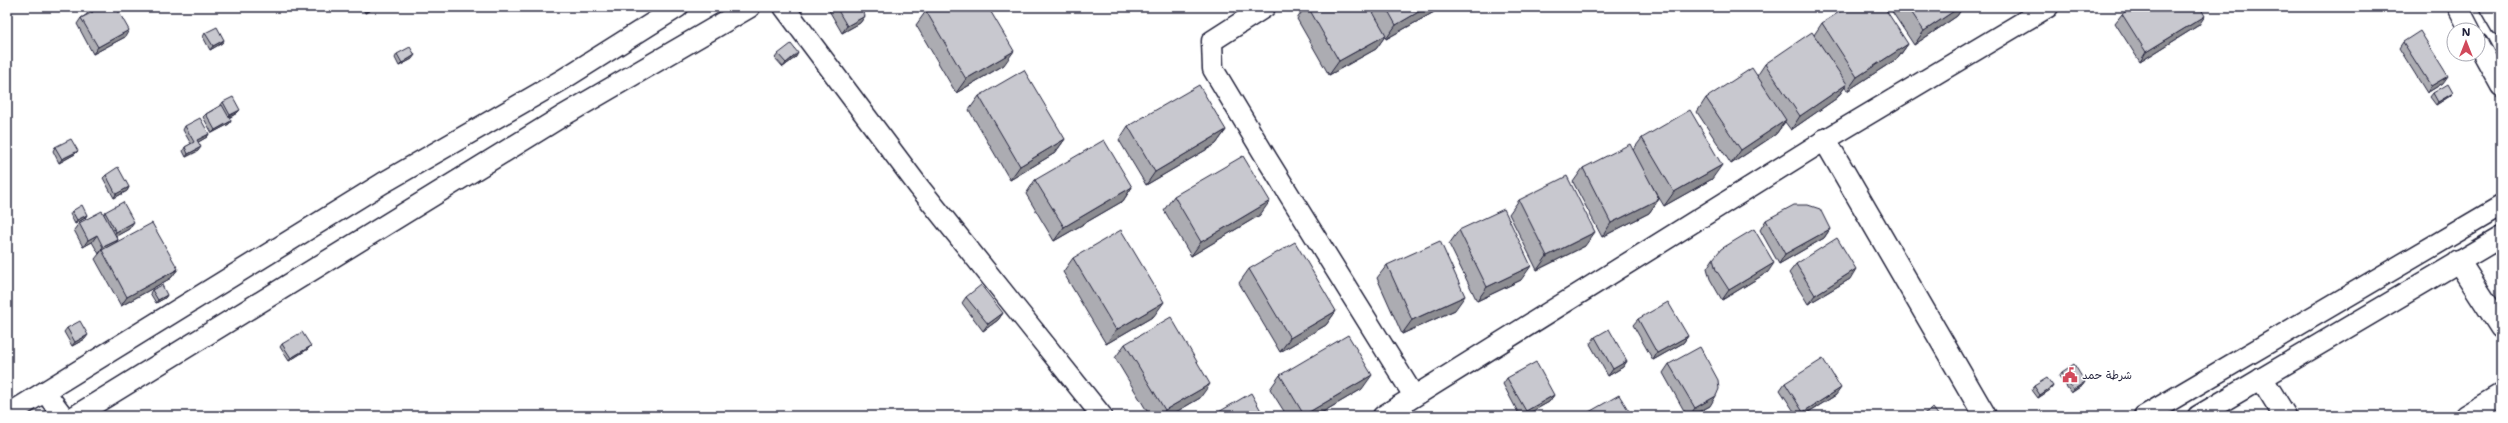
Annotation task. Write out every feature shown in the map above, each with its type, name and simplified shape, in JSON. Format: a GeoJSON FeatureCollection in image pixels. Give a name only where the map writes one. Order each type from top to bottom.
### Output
{"type":"FeatureCollection","features":[{"type":"Feature","properties":{"kind":"street"},"geometry":{"type":"LineString","coordinates":[[7,415],[383,183],[562,80],[678,7]]}},
{"type":"Feature","properties":{"kind":"street"},"geometry":{"type":"LineString","coordinates":[[75,416],[561,117],[750,7]]}},
{"type":"Feature","properties":{"kind":"street"},"geometry":{"type":"LineString","coordinates":[[784,7],[919,187],[1102,416]]}},
{"type":"Feature","properties":{"kind":"street"},"geometry":{"type":"LineString","coordinates":[[1265,7],[1212,41],[1213,69],[1414,396]]}},
{"type":"Feature","properties":{"kind":"street"},"geometry":{"type":"LineString","coordinates":[[1383,416],[1825,140],[2048,7]]}},
{"type":"Feature","properties":{"kind":"street"},"geometry":{"type":"LineString","coordinates":[[2458,7],[2466,22]]}},
{"type":"Feature","properties":{"kind":"street"},"geometry":{"type":"LineString","coordinates":[[2490,7],[2501,26]]}},
{"type":"Feature","properties":{"kind":"street"},"geometry":{"type":"LineString","coordinates":[[2486,59],[2501,86]]}},
{"type":"Feature","properties":{"kind":"street"},"geometry":{"type":"LineString","coordinates":[[1825,140],[1985,416]]}},
{"type":"Feature","properties":{"kind":"street"},"geometry":{"type":"LineString","coordinates":[[2144,416],[2501,206]]}},
{"type":"Feature","properties":{"kind":"street"},"geometry":{"type":"LineString","coordinates":[[2198,416],[2501,237]]}},
{"type":"Feature","properties":{"kind":"street"},"geometry":{"type":"LineString","coordinates":[[2458,262],[2501,327]]}},
{"type":"Feature","properties":{"kind":"street"},"geometry":{"type":"LineString","coordinates":[[2262,379],[2285,416]]}},
{"type":"Feature","properties":{"kind":"street"},"geometry":{"type":"LineString","coordinates":[[45,392],[63,416]]}},
{"type":"Feature","properties":{"kind":"street"},"geometry":{"type":"LineString","coordinates":[[2466,416],[2501,395]]}},
{"type":"Feature","properties":{"kind":"building"},"geometry":{"type":"Polygon","coordinates":[[[116,7],[129,30],[98,47],[81,18],[93,12],[91,8],[116,7]]]}},
{"type":"Feature","properties":{"kind":"building"},"geometry":{"type":"Polygon","coordinates":[[[836,7],[859,7],[865,16],[847,26],[836,7]]]}},
{"type":"Feature","properties":{"kind":"building"},"geometry":{"type":"Polygon","coordinates":[[[933,7],[988,7],[1014,51],[966,79],[926,11],[933,7]]]}},
{"type":"Feature","properties":{"kind":"building"},"geometry":{"type":"Polygon","coordinates":[[[1308,7],[1370,7],[1386,35],[1339,61],[1308,7]]]}},
{"type":"Feature","properties":{"kind":"building"},"geometry":{"type":"Polygon","coordinates":[[[1386,7],[1427,7],[1396,25],[1386,7]]]}},
{"type":"Feature","properties":{"kind":"building"},"geometry":{"type":"Polygon","coordinates":[[[1847,7],[1884,7],[1908,44],[1857,77],[1822,23],[1847,7]]]}},
{"type":"Feature","properties":{"kind":"building"},"geometry":{"type":"Polygon","coordinates":[[[1908,7],[1960,7],[1924,31],[1908,7]]]}},
{"type":"Feature","properties":{"kind":"building"},"geometry":{"type":"Polygon","coordinates":[[[2133,7],[2200,7],[2205,16],[2146,52],[2122,14],[2133,7]]]}},
{"type":"Feature","properties":{"kind":"building"},"geometry":{"type":"Polygon","coordinates":[[[217,27],[224,40],[213,46],[205,33],[217,27]]]}},
{"type":"Feature","properties":{"kind":"building"},"geometry":{"type":"Polygon","coordinates":[[[2420,31],[2448,76],[2431,86],[2403,42],[2420,31]]]}},
{"type":"Feature","properties":{"kind":"building"},"geometry":{"type":"Polygon","coordinates":[[[1812,32],[1847,84],[1800,116],[1765,64],[1812,32]]]}},
{"type":"Feature","properties":{"kind":"building"},"geometry":{"type":"Polygon","coordinates":[[[791,44],[798,53],[786,63],[778,54],[791,44]]]}},
{"type":"Feature","properties":{"kind":"building"},"geometry":{"type":"Polygon","coordinates":[[[410,47],[415,55],[402,63],[397,54],[410,47]]]}},
{"type":"Feature","properties":{"kind":"building"},"geometry":{"type":"Polygon","coordinates":[[[1752,68],[1786,120],[1741,150],[1706,98],[1752,68]]]}},
{"type":"Feature","properties":{"kind":"building"},"geometry":{"type":"Polygon","coordinates":[[[1024,70],[1065,139],[1020,166],[979,96],[1024,70]]]}},
{"type":"Feature","properties":{"kind":"building"},"geometry":{"type":"Polygon","coordinates":[[[2448,84],[2453,93],[2438,102],[2433,93],[2448,84]]]}},
{"type":"Feature","properties":{"kind":"building"},"geometry":{"type":"Polygon","coordinates":[[[1199,85],[1226,130],[1155,172],[1128,126],[1199,85]]]}},
{"type":"Feature","properties":{"kind":"building"},"geometry":{"type":"Polygon","coordinates":[[[233,97],[240,110],[230,115],[223,102],[233,97]]]}},
{"type":"Feature","properties":{"kind":"building"},"geometry":{"type":"Polygon","coordinates":[[[222,105],[231,121],[215,130],[206,114],[222,105]]]}},
{"type":"Feature","properties":{"kind":"building"},"geometry":{"type":"Polygon","coordinates":[[[1690,110],[1722,165],[1674,192],[1642,138],[1690,110]]]}},
{"type":"Feature","properties":{"kind":"building"},"geometry":{"type":"Polygon","coordinates":[[[200,118],[209,134],[197,140],[201,147],[188,154],[185,147],[194,142],[185,126],[200,118]]]}},
{"type":"Feature","properties":{"kind":"building"},"geometry":{"type":"Polygon","coordinates":[[[71,139],[78,151],[62,159],[55,147],[71,139]]]}},
{"type":"Feature","properties":{"kind":"building"},"geometry":{"type":"Polygon","coordinates":[[[1104,140],[1132,187],[1064,227],[1035,180],[1104,140]]]}},
{"type":"Feature","properties":{"kind":"building"},"geometry":{"type":"Polygon","coordinates":[[[1630,144],[1659,199],[1611,223],[1583,168],[1630,144]]]}},
{"type":"Feature","properties":{"kind":"building"},"geometry":{"type":"Polygon","coordinates":[[[1243,156],[1270,201],[1201,242],[1174,196],[1243,156]]]}},
{"type":"Feature","properties":{"kind":"building"},"geometry":{"type":"Polygon","coordinates":[[[118,167],[129,187],[116,194],[106,175],[118,167]]]}},
{"type":"Feature","properties":{"kind":"building"},"geometry":{"type":"Polygon","coordinates":[[[1567,176],[1595,232],[1547,256],[1519,200],[1567,176]]]}},
{"type":"Feature","properties":{"kind":"building"},"geometry":{"type":"Polygon","coordinates":[[[123,202],[134,222],[116,232],[105,212],[123,202]]]}},
{"type":"Feature","properties":{"kind":"building"},"geometry":{"type":"Polygon","coordinates":[[[82,205],[87,215],[77,220],[72,211],[82,205]]]}},
{"type":"Feature","properties":{"kind":"building"},"geometry":{"type":"Polygon","coordinates":[[[1794,205],[1808,205],[1820,209],[1830,229],[1785,254],[1766,220],[1794,205]]]}},
{"type":"Feature","properties":{"kind":"building"},"geometry":{"type":"Polygon","coordinates":[[[1504,209],[1531,266],[1487,287],[1459,230],[1504,209]]]}},
{"type":"Feature","properties":{"kind":"building"},"geometry":{"type":"Polygon","coordinates":[[[102,211],[118,240],[103,247],[97,235],[88,240],[79,223],[102,211]]]}},
{"type":"Feature","properties":{"kind":"building"},"geometry":{"type":"Polygon","coordinates":[[[152,223],[178,269],[127,297],[102,250],[152,223]]]}},
{"type":"Feature","properties":{"kind":"building"},"geometry":{"type":"Polygon","coordinates":[[[1754,229],[1774,263],[1729,290],[1716,270],[1713,259],[1721,249],[1754,229]]]}},
{"type":"Feature","properties":{"kind":"building"},"geometry":{"type":"Polygon","coordinates":[[[1121,230],[1164,302],[1116,330],[1073,258],[1121,230]]]}},
{"type":"Feature","properties":{"kind":"building"},"geometry":{"type":"Polygon","coordinates":[[[1837,238],[1856,269],[1815,295],[1796,264],[1837,238]]]}},
{"type":"Feature","properties":{"kind":"building"},"geometry":{"type":"Polygon","coordinates":[[[1440,241],[1465,296],[1412,320],[1387,265],[1440,241]]]}},
{"type":"Feature","properties":{"kind":"building"},"geometry":{"type":"Polygon","coordinates":[[[1295,242],[1336,311],[1290,338],[1249,269],[1295,242]]]}},
{"type":"Feature","properties":{"kind":"building"},"geometry":{"type":"Polygon","coordinates":[[[162,285],[167,295],[158,300],[152,290],[162,285]]]}},
{"type":"Feature","properties":{"kind":"building"},"geometry":{"type":"Polygon","coordinates":[[[981,285],[1003,313],[988,324],[966,297],[981,285]]]}},
{"type":"Feature","properties":{"kind":"building"},"geometry":{"type":"Polygon","coordinates":[[[1668,302],[1688,336],[1657,353],[1638,319],[1668,302]]]}},
{"type":"Feature","properties":{"kind":"building"},"geometry":{"type":"Polygon","coordinates":[[[1171,317],[1210,384],[1165,410],[1125,344],[1171,317]]]}},
{"type":"Feature","properties":{"kind":"building"},"geometry":{"type":"Polygon","coordinates":[[[80,321],[88,335],[75,342],[67,328],[80,321]]]}},
{"type":"Feature","properties":{"kind":"building"},"geometry":{"type":"Polygon","coordinates":[[[1609,329],[1627,361],[1613,369],[1595,337],[1609,329]]]}},
{"type":"Feature","properties":{"kind":"building"},"geometry":{"type":"Polygon","coordinates":[[[302,332],[311,346],[291,358],[282,344],[302,332]]]}},
{"type":"Feature","properties":{"kind":"building"},"geometry":{"type":"Polygon","coordinates":[[[1348,335],[1372,375],[1304,415],[1280,375],[1348,335]]]}},
{"type":"Feature","properties":{"kind":"building"},"geometry":{"type":"Polygon","coordinates":[[[1700,347],[1718,380],[1719,389],[1716,396],[1695,408],[1669,364],[1700,347]]]}},
{"type":"Feature","properties":{"kind":"building"},"geometry":{"type":"Polygon","coordinates":[[[1823,359],[1841,388],[1803,412],[1785,383],[1823,359]]]}},
{"type":"Feature","properties":{"kind":"building"},"geometry":{"type":"Polygon","coordinates":[[[1536,362],[1554,395],[1526,411],[1507,378],[1536,362]]]}},
{"type":"Feature","properties":{"kind":"building"},"geometry":{"type":"Polygon","coordinates":[[[2074,364],[2085,382],[2073,390],[2062,372],[2074,364]]]}},
{"type":"Feature","properties":{"kind":"building"},"geometry":{"type":"Polygon","coordinates":[[[2047,378],[2053,386],[2040,395],[2034,386],[2047,378]]]}},
{"type":"Feature","properties":{"kind":"building"},"geometry":{"type":"Polygon","coordinates":[[[1251,393],[1264,416],[1212,416],[1251,393]]]}},
{"type":"Feature","properties":{"kind":"building"},"geometry":{"type":"Polygon","coordinates":[[[1619,395],[1632,416],[1591,416],[1589,412],[1619,395]]]}},
{"type":"Feature","properties":{"kind":"building"},"geometry":{"type":"Polygon","coordinates":[[[1933,408],[1939,416],[1920,416],[1933,408]]]}},
{"type":"Feature","properties":{"kind":"place","name":"شرطة حمد"},"geometry":{"type":"Point","coordinates":[2070,375]}}]}
